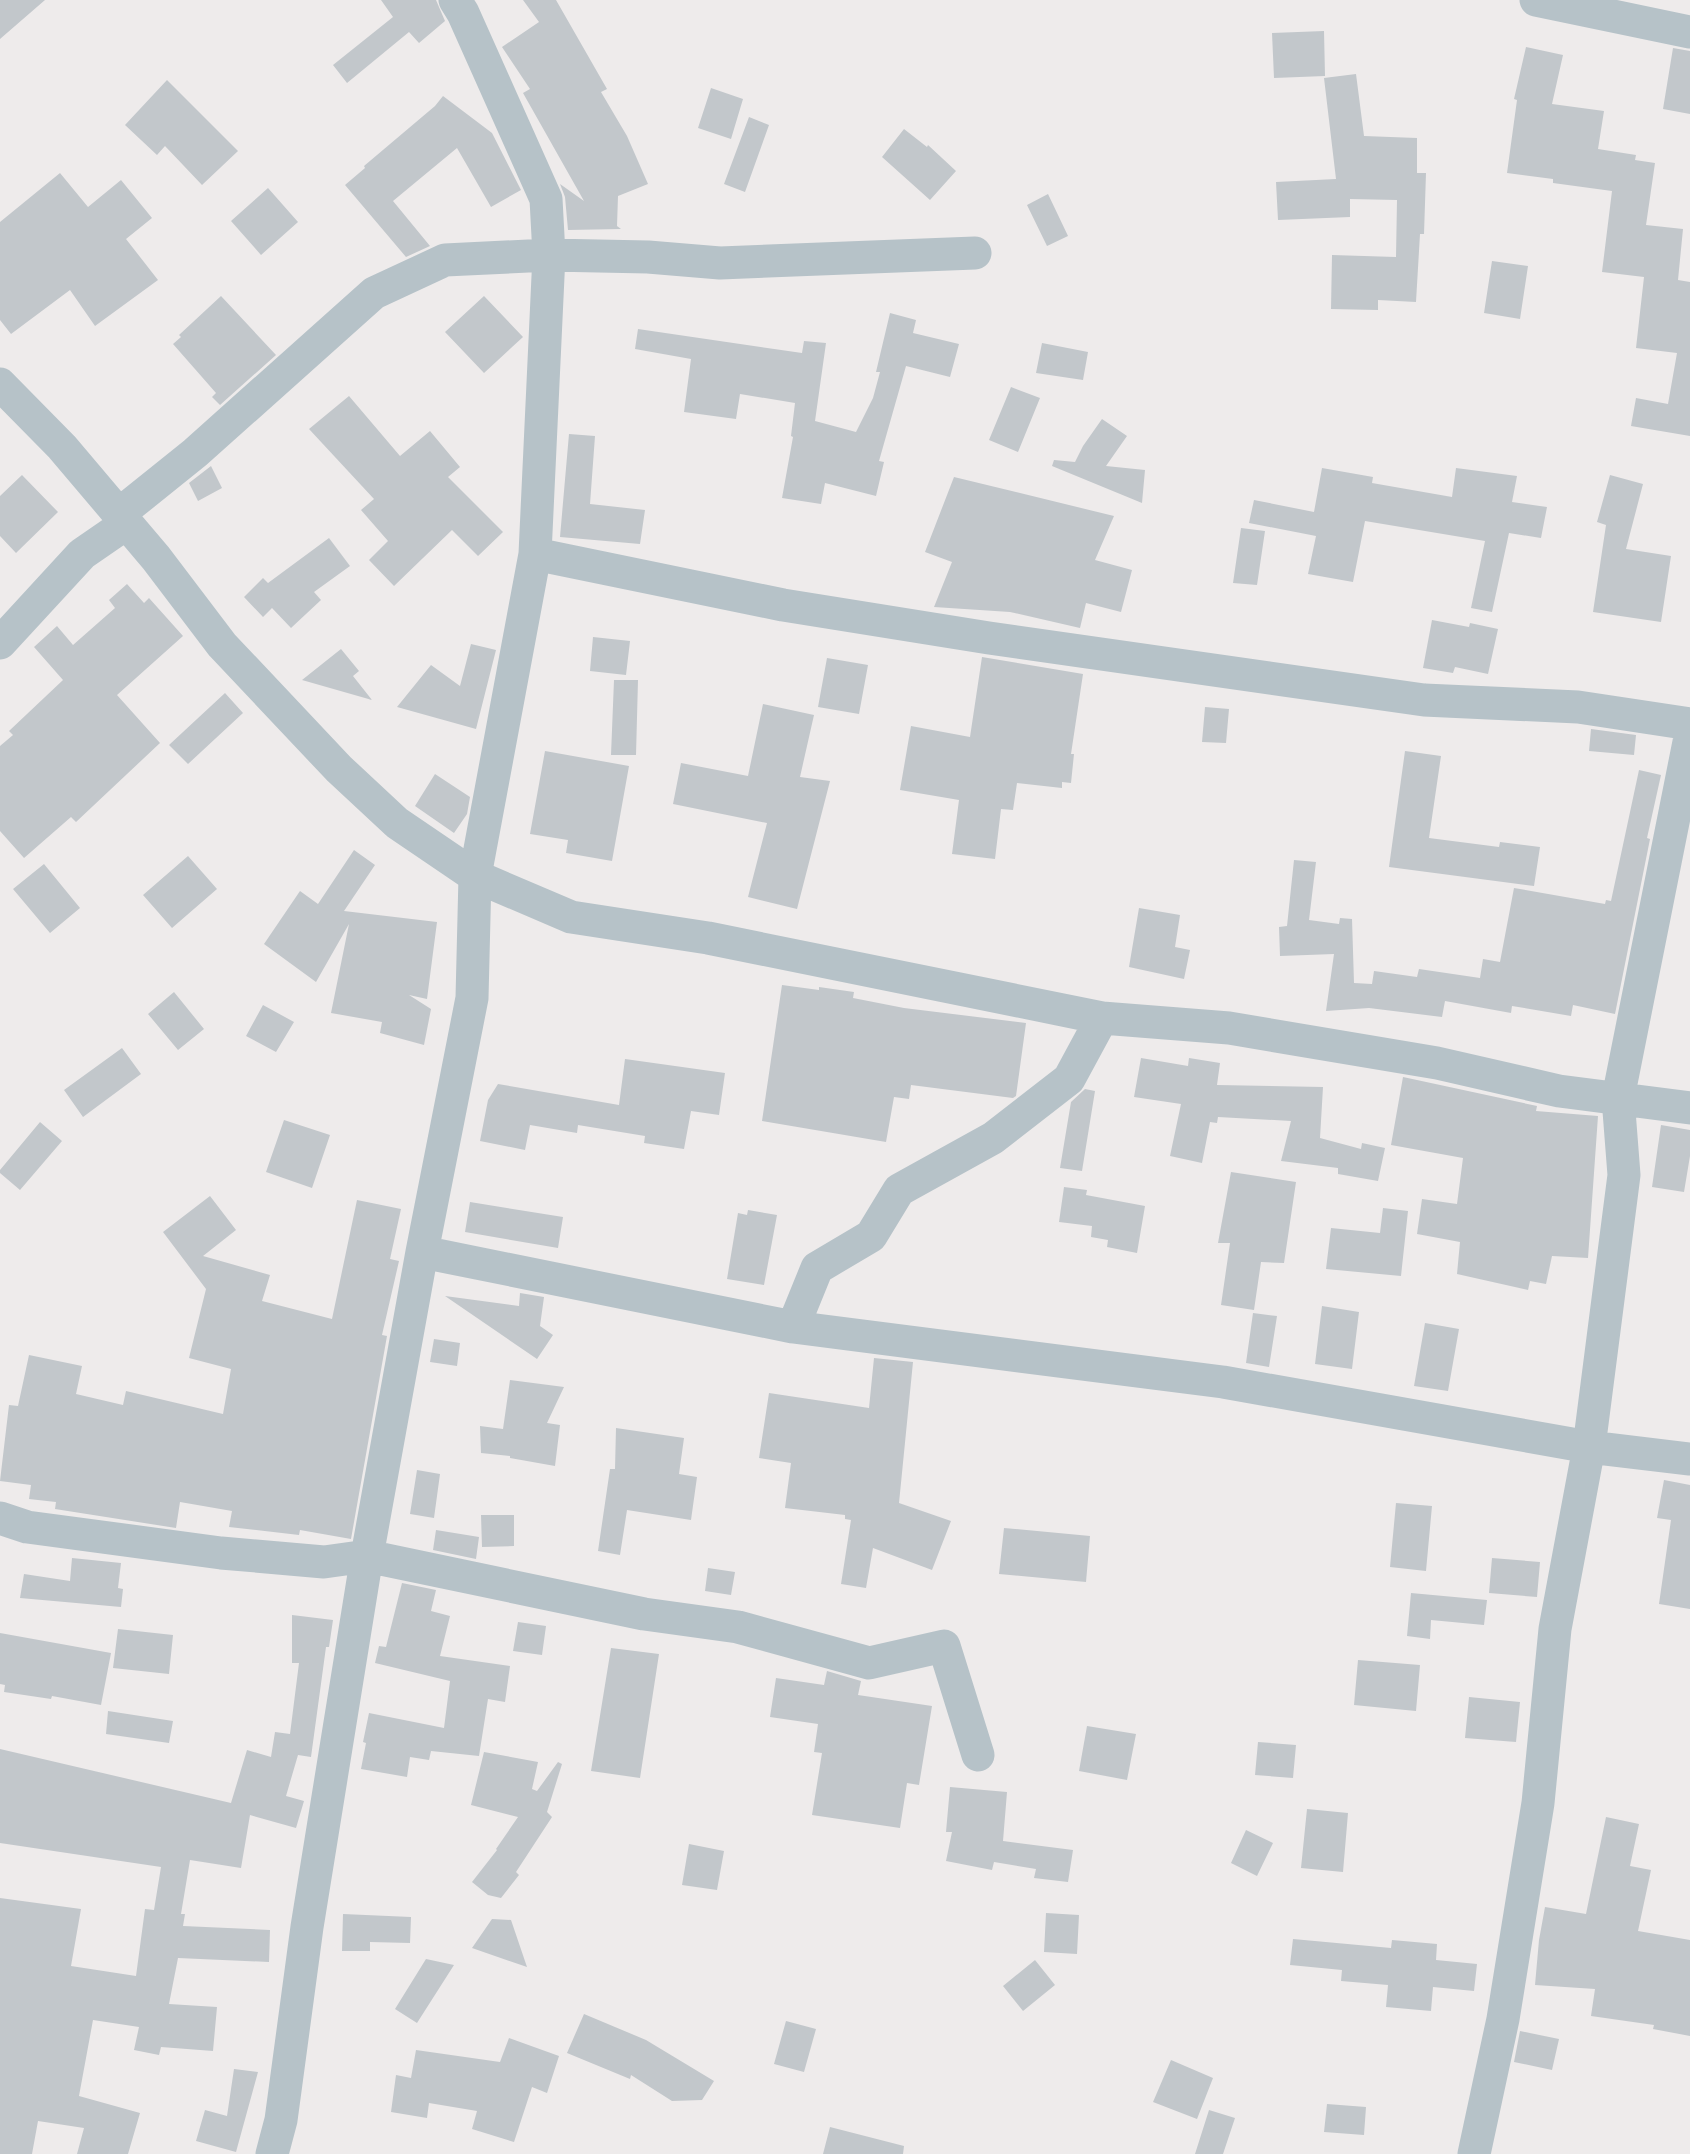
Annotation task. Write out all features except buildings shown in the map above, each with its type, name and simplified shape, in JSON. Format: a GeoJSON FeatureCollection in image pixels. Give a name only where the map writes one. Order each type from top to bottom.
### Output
{"type":"FeatureCollection","features":[{"type":"Feature","properties":{"kind":"street"},"geometry":{"type":"LineString","coordinates":[[272,2154],[281,2120],[307,1927],[367,1556],[422,1252],[472,998],[475,876],[535,554],[549,255],[547,200],[455,0]]}},
{"type":"Feature","properties":{"kind":"street"},"geometry":{"type":"LineString","coordinates":[[1536,0],[1690,32]]}},
{"type":"Feature","properties":{"kind":"street"},"geometry":{"type":"LineString","coordinates":[[0,643],[82,554],[374,293],[445,260],[549,255],[648,257],[720,263],[975,253]]}},
{"type":"Feature","properties":{"kind":"street"},"geometry":{"type":"LineString","coordinates":[[0,384],[62,447],[123,518],[222,645],[339,769],[397,823],[475,876],[571,918],[708,938],[1102,1017],[1254,1032],[1437,1063],[1559,1091],[1690,1108]]}},
{"type":"Feature","properties":{"kind":"street"},"geometry":{"type":"LineString","coordinates":[[535,554],[783,605],[989,638],[1424,700],[1578,707],[1690,724]]}},
{"type":"Feature","properties":{"kind":"street"},"geometry":{"type":"LineString","coordinates":[[1474,2154],[1503,2019],[1538,1803],[1555,1629],[1588,1447],[1623,1175],[1618,1098],[1690,737]]}},
{"type":"Feature","properties":{"kind":"street"},"geometry":{"type":"LineString","coordinates":[[793,1326],[817,1268],[871,1236],[899,1189],[993,1138],[1069,1079],[1102,1017]]}},
{"type":"Feature","properties":{"kind":"street"},"geometry":{"type":"LineString","coordinates":[[422,1252],[793,1326],[1223,1382],[1588,1447],[1690,1459]]}},
{"type":"Feature","properties":{"kind":"street"},"geometry":{"type":"LineString","coordinates":[[0,1518],[27,1527],[221,1553],[324,1562],[367,1556],[644,1614],[738,1627],[869,1663],[944,1646],[978,1755]]}}]}
